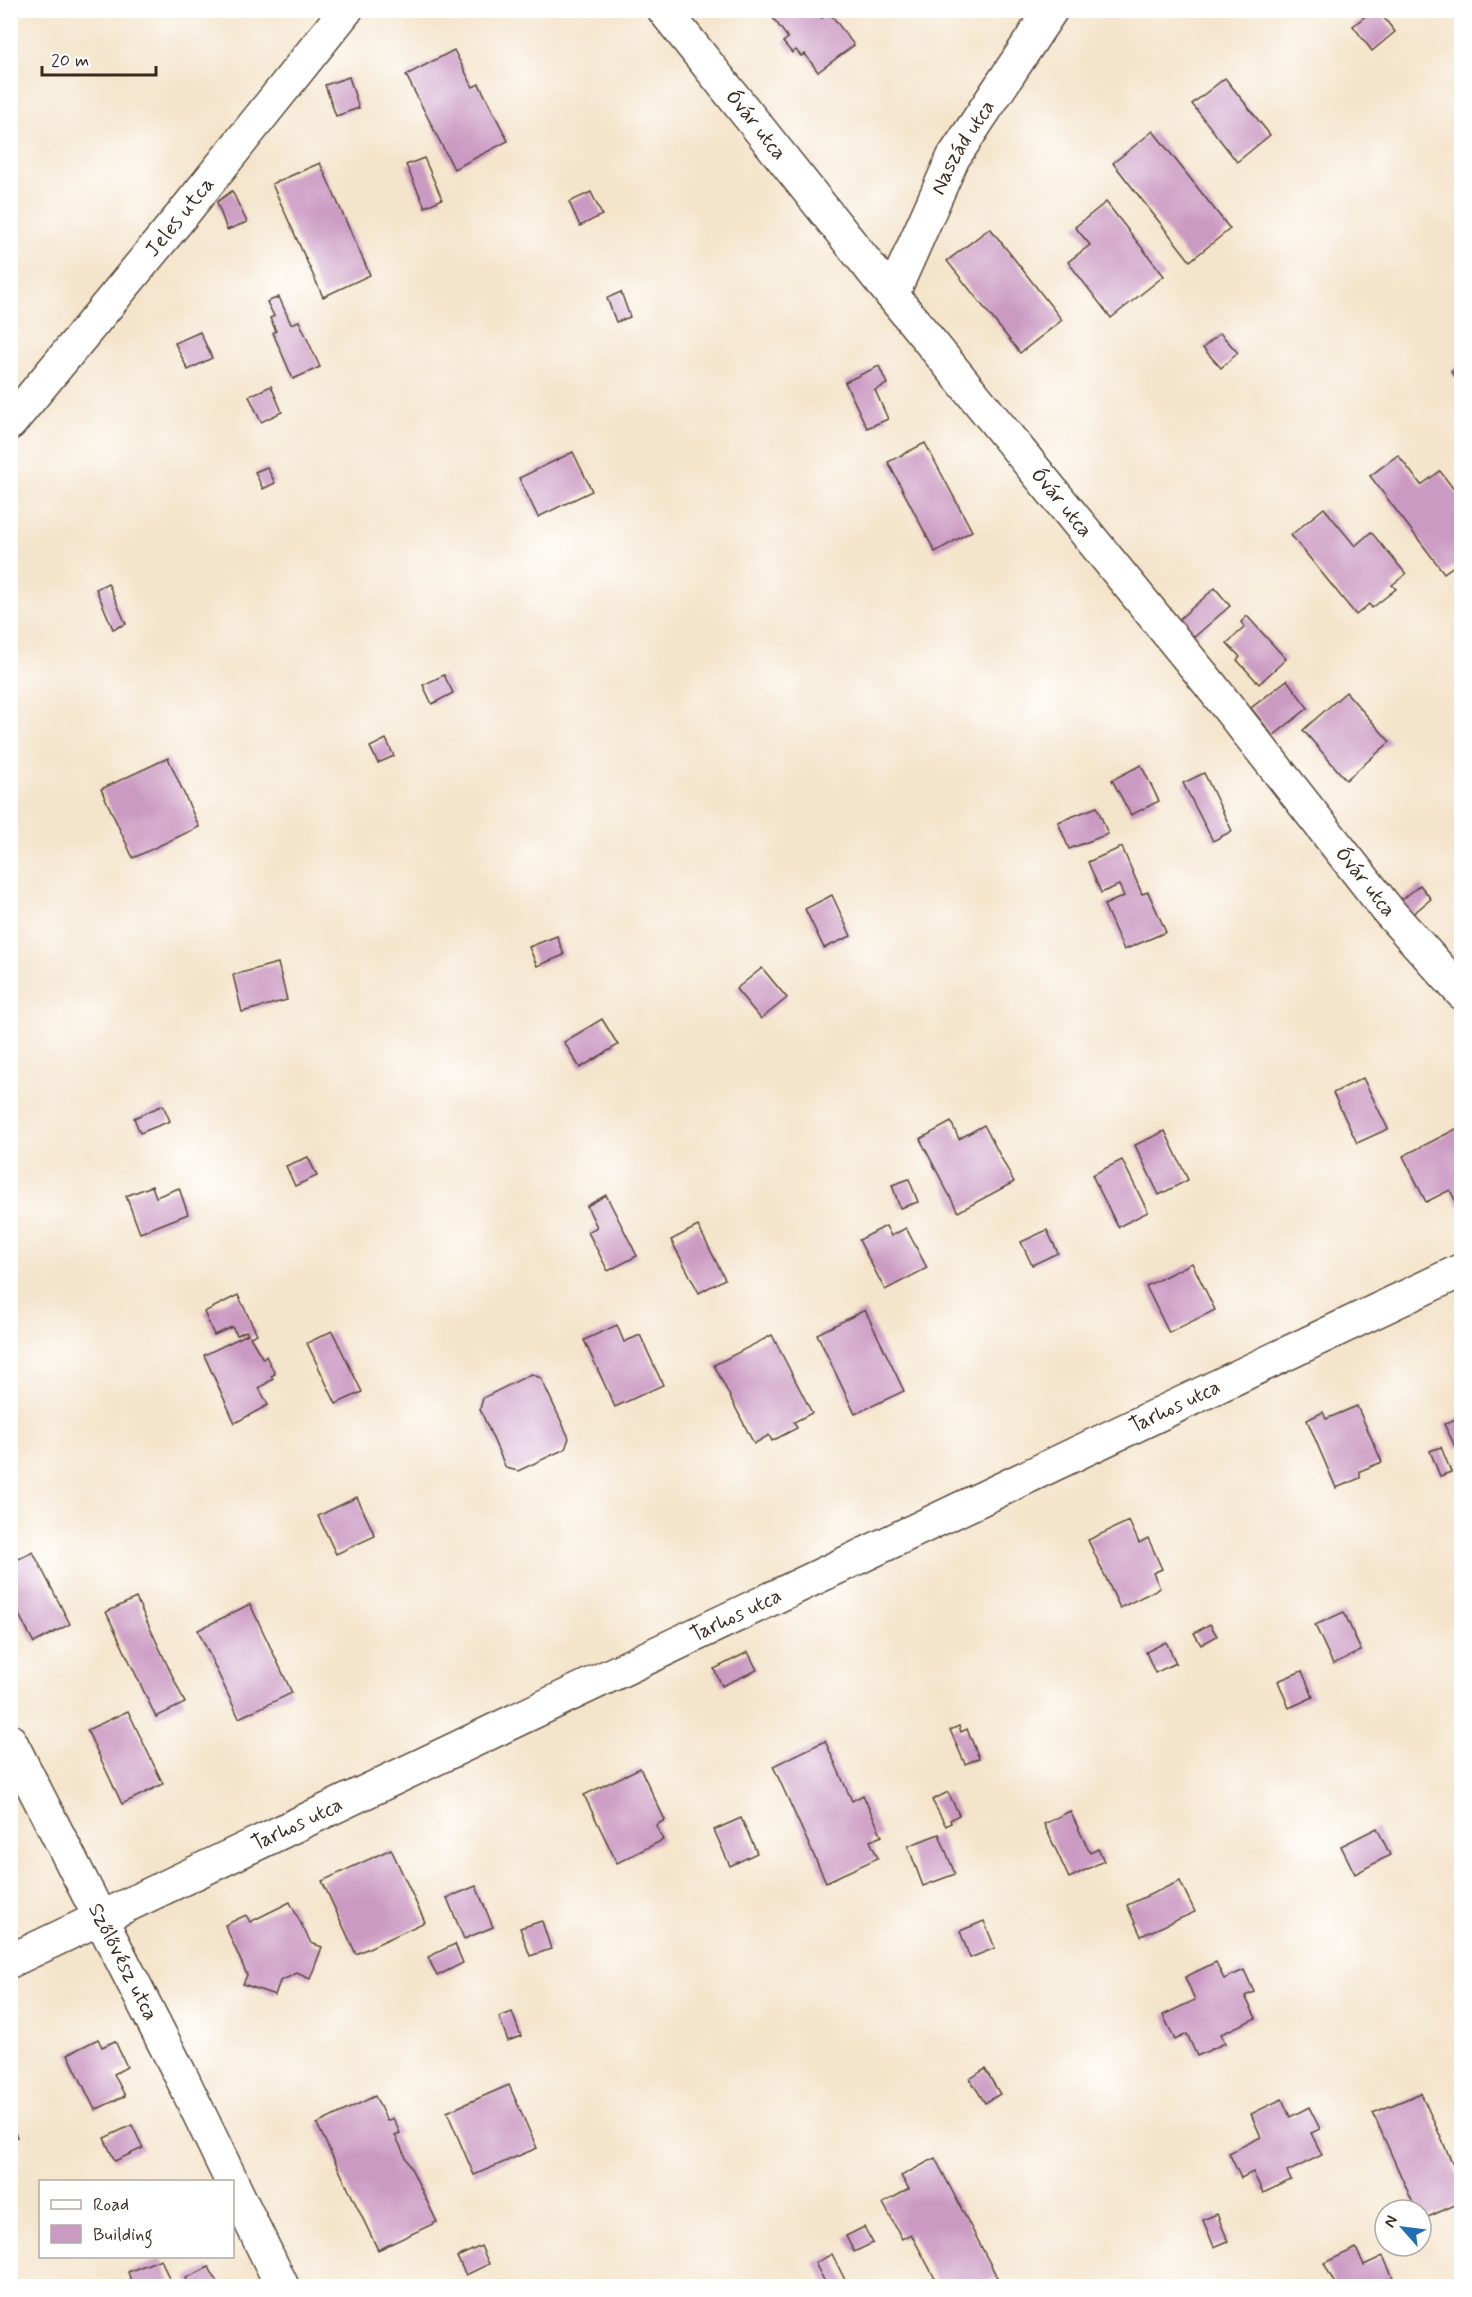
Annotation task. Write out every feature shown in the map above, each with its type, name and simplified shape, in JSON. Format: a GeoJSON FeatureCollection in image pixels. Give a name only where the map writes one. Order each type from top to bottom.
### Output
{"type":"FeatureCollection","features":[{"type":"Feature","properties":{"kind":"street","name":"Jeles utca"},"geometry":{"type":"LineString","coordinates":[[10,423],[182,215],[346,10]]}},
{"type":"Feature","properties":{"kind":"street","name":"Óvár utca"},"geometry":{"type":"LineString","coordinates":[[664,10],[892,295],[1208,682],[1390,913],[1461,993]]}},
{"type":"Feature","properties":{"kind":"street","name":"Naszád utca"},"geometry":{"type":"LineString","coordinates":[[892,295],[953,158],[1051,10]]}},
{"type":"Feature","properties":{"kind":"street","name":"Tarhos utca"},"geometry":{"type":"LineString","coordinates":[[10,1961],[1461,1270]]}},
{"type":"Feature","properties":{"kind":"street","name":"Szőlővész utca"},"geometry":{"type":"LineString","coordinates":[[10,1741],[102,1918],[231,2180]]}},
{"type":"Feature","properties":{"kind":"street","name":"Szőlővész utca"},"geometry":{"type":"LineString","coordinates":[[234,2186],[282,2286]]}},
{"type":"Feature","properties":{"kind":"building"},"geometry":{"type":"Polygon","coordinates":[[[767,10],[817,10],[822,18],[829,12],[854,45],[818,72],[805,54],[801,56],[796,50],[792,53],[783,42],[788,38],[767,10]]]}},
{"type":"Feature","properties":{"kind":"building"},"geometry":{"type":"Polygon","coordinates":[[[1373,10],[1378,10],[1395,32],[1372,51],[1353,26],[1373,10]]]}},
{"type":"Feature","properties":{"kind":"building"},"geometry":{"type":"Polygon","coordinates":[[[454,50],[473,87],[479,84],[508,141],[454,169],[406,75],[454,50]]]}},
{"type":"Feature","properties":{"kind":"building"},"geometry":{"type":"Polygon","coordinates":[[[349,77],[359,108],[336,116],[325,85],[349,77]]]}},
{"type":"Feature","properties":{"kind":"building"},"geometry":{"type":"Polygon","coordinates":[[[1225,78],[1270,135],[1237,162],[1192,104],[1225,78]]]}},
{"type":"Feature","properties":{"kind":"building"},"geometry":{"type":"Polygon","coordinates":[[[1153,131],[1230,229],[1190,261],[1113,163],[1153,131]]]}},
{"type":"Feature","properties":{"kind":"building"},"geometry":{"type":"Polygon","coordinates":[[[424,158],[442,199],[425,207],[406,165],[424,158]]]}},
{"type":"Feature","properties":{"kind":"building"},"geometry":{"type":"Polygon","coordinates":[[[320,163],[370,275],[323,297],[272,184],[320,163]]]}},
{"type":"Feature","properties":{"kind":"building"},"geometry":{"type":"Polygon","coordinates":[[[232,191],[247,222],[227,230],[217,202],[232,191]]]}},
{"type":"Feature","properties":{"kind":"building"},"geometry":{"type":"Polygon","coordinates":[[[591,192],[602,215],[580,226],[569,202],[591,192]]]}},
{"type":"Feature","properties":{"kind":"building"},"geometry":{"type":"Polygon","coordinates":[[[1106,202],[1164,276],[1111,318],[1068,262],[1090,245],[1075,227],[1106,202]]]}},
{"type":"Feature","properties":{"kind":"building"},"geometry":{"type":"Polygon","coordinates":[[[990,228],[1062,320],[1020,353],[947,261],[990,228]]]}},
{"type":"Feature","properties":{"kind":"building"},"geometry":{"type":"Polygon","coordinates":[[[621,292],[630,317],[616,322],[607,298],[621,292]]]}},
{"type":"Feature","properties":{"kind":"building"},"geometry":{"type":"Polygon","coordinates":[[[279,297],[291,324],[299,321],[320,367],[293,379],[273,333],[276,331],[270,318],[274,316],[267,302],[279,297]]]}},
{"type":"Feature","properties":{"kind":"building"},"geometry":{"type":"Polygon","coordinates":[[[200,332],[212,358],[188,370],[175,343],[200,332]]]}},
{"type":"Feature","properties":{"kind":"building"},"geometry":{"type":"Polygon","coordinates":[[[1220,333],[1238,353],[1221,368],[1203,348],[1220,333]]]}},
{"type":"Feature","properties":{"kind":"building"},"geometry":{"type":"Polygon","coordinates":[[[1462,363],[1462,384],[1451,372],[1462,363]]]}},
{"type":"Feature","properties":{"kind":"building"},"geometry":{"type":"Polygon","coordinates":[[[879,366],[887,384],[875,390],[888,419],[867,428],[845,382],[879,366]]]}},
{"type":"Feature","properties":{"kind":"building"},"geometry":{"type":"Polygon","coordinates":[[[271,386],[282,412],[261,422],[249,396],[271,386]]]}},
{"type":"Feature","properties":{"kind":"building"},"geometry":{"type":"Polygon","coordinates":[[[925,443],[972,531],[935,552],[888,462],[925,443]]]}},
{"type":"Feature","properties":{"kind":"building"},"geometry":{"type":"Polygon","coordinates":[[[573,452],[592,491],[538,517],[519,478],[573,452]]]}},
{"type":"Feature","properties":{"kind":"building"},"geometry":{"type":"Polygon","coordinates":[[[1398,455],[1421,485],[1440,471],[1462,500],[1462,560],[1444,573],[1370,476],[1398,455]]]}},
{"type":"Feature","properties":{"kind":"building"},"geometry":{"type":"Polygon","coordinates":[[[267,467],[275,483],[263,489],[255,472],[267,467]]]}},
{"type":"Feature","properties":{"kind":"building"},"geometry":{"type":"Polygon","coordinates":[[[1324,508],[1355,546],[1371,532],[1406,574],[1392,585],[1396,589],[1372,608],[1369,604],[1356,615],[1291,535],[1324,508]]]}},
{"type":"Feature","properties":{"kind":"building"},"geometry":{"type":"Polygon","coordinates":[[[108,583],[126,624],[113,629],[96,589],[108,583]]]}},
{"type":"Feature","properties":{"kind":"building"},"geometry":{"type":"Polygon","coordinates":[[[1215,588],[1230,606],[1192,639],[1177,621],[1215,588]]]}},
{"type":"Feature","properties":{"kind":"building"},"geometry":{"type":"Polygon","coordinates":[[[1247,616],[1286,659],[1259,684],[1237,660],[1240,657],[1227,643],[1245,627],[1241,622],[1247,616]]]}},
{"type":"Feature","properties":{"kind":"building"},"geometry":{"type":"Polygon","coordinates":[[[444,675],[453,693],[432,704],[423,685],[444,675]]]}},
{"type":"Feature","properties":{"kind":"building"},"geometry":{"type":"Polygon","coordinates":[[[1287,680],[1308,708],[1273,736],[1251,708],[1287,680]]]}},
{"type":"Feature","properties":{"kind":"building"},"geometry":{"type":"Polygon","coordinates":[[[1346,692],[1390,742],[1346,780],[1303,730],[1346,692]]]}},
{"type":"Feature","properties":{"kind":"building"},"geometry":{"type":"Polygon","coordinates":[[[386,739],[394,756],[378,763],[370,747],[386,739]]]}},
{"type":"Feature","properties":{"kind":"building"},"geometry":{"type":"Polygon","coordinates":[[[168,758],[199,827],[133,858],[101,789],[168,758]]]}},
{"type":"Feature","properties":{"kind":"building"},"geometry":{"type":"Polygon","coordinates":[[[1141,765],[1159,801],[1131,815],[1112,780],[1141,765]]]}},
{"type":"Feature","properties":{"kind":"building"},"geometry":{"type":"Polygon","coordinates":[[[1204,773],[1232,831],[1213,841],[1183,783],[1204,773]]]}},
{"type":"Feature","properties":{"kind":"building"},"geometry":{"type":"Polygon","coordinates":[[[1097,807],[1108,834],[1069,849],[1058,822],[1097,807]]]}},
{"type":"Feature","properties":{"kind":"building"},"geometry":{"type":"Polygon","coordinates":[[[1122,847],[1142,894],[1148,892],[1166,932],[1124,950],[1104,905],[1124,896],[1119,885],[1101,893],[1088,862],[1122,847]]]}},
{"type":"Feature","properties":{"kind":"building"},"geometry":{"type":"Polygon","coordinates":[[[1420,885],[1431,899],[1409,917],[1398,903],[1420,885]]]}},
{"type":"Feature","properties":{"kind":"building"},"geometry":{"type":"Polygon","coordinates":[[[832,895],[851,936],[824,948],[805,909],[832,895]]]}},
{"type":"Feature","properties":{"kind":"building"},"geometry":{"type":"Polygon","coordinates":[[[557,936],[564,955],[537,966],[529,947],[557,936]]]}},
{"type":"Feature","properties":{"kind":"building"},"geometry":{"type":"Polygon","coordinates":[[[278,963],[287,1000],[242,1012],[233,975],[278,963]]]}},
{"type":"Feature","properties":{"kind":"building"},"geometry":{"type":"Polygon","coordinates":[[[762,968],[787,998],[761,1019],[736,989],[762,968]]]}},
{"type":"Feature","properties":{"kind":"building"},"geometry":{"type":"Polygon","coordinates":[[[602,1019],[618,1045],[580,1068],[564,1042],[602,1019]]]}},
{"type":"Feature","properties":{"kind":"building"},"geometry":{"type":"Polygon","coordinates":[[[1363,1078],[1388,1129],[1357,1143],[1333,1093],[1363,1078]]]}},
{"type":"Feature","properties":{"kind":"building"},"geometry":{"type":"Polygon","coordinates":[[[163,1105],[170,1121],[140,1133],[134,1118],[163,1105]]]}},
{"type":"Feature","properties":{"kind":"building"},"geometry":{"type":"Polygon","coordinates":[[[951,1122],[959,1139],[984,1125],[1014,1182],[958,1212],[920,1139],[951,1122]]]}},
{"type":"Feature","properties":{"kind":"building"},"geometry":{"type":"Polygon","coordinates":[[[1462,1126],[1462,1204],[1458,1206],[1450,1190],[1426,1202],[1403,1156],[1462,1126]]]}},
{"type":"Feature","properties":{"kind":"building"},"geometry":{"type":"Polygon","coordinates":[[[1165,1131],[1188,1180],[1159,1195],[1135,1145],[1165,1131]]]}},
{"type":"Feature","properties":{"kind":"building"},"geometry":{"type":"Polygon","coordinates":[[[308,1157],[317,1176],[295,1186],[286,1166],[308,1157]]]}},
{"type":"Feature","properties":{"kind":"building"},"geometry":{"type":"Polygon","coordinates":[[[1122,1160],[1148,1212],[1118,1227],[1092,1175],[1122,1160]]]}},
{"type":"Feature","properties":{"kind":"building"},"geometry":{"type":"Polygon","coordinates":[[[909,1179],[918,1202],[900,1208],[892,1185],[909,1179]]]}},
{"type":"Feature","properties":{"kind":"building"},"geometry":{"type":"Polygon","coordinates":[[[152,1186],[156,1197],[179,1188],[188,1214],[140,1233],[126,1196],[152,1186]]]}},
{"type":"Feature","properties":{"kind":"building"},"geometry":{"type":"Polygon","coordinates":[[[606,1195],[637,1256],[608,1271],[588,1232],[597,1227],[587,1206],[606,1195]]]}},
{"type":"Feature","properties":{"kind":"building"},"geometry":{"type":"Polygon","coordinates":[[[698,1226],[725,1279],[699,1293],[671,1240],[698,1226]]]}},
{"type":"Feature","properties":{"kind":"building"},"geometry":{"type":"Polygon","coordinates":[[[886,1226],[891,1236],[906,1228],[927,1268],[885,1290],[859,1240],[886,1226]]]}},
{"type":"Feature","properties":{"kind":"building"},"geometry":{"type":"Polygon","coordinates":[[[1047,1230],[1058,1253],[1032,1265],[1021,1242],[1047,1230]]]}},
{"type":"Feature","properties":{"kind":"building"},"geometry":{"type":"Polygon","coordinates":[[[1192,1263],[1215,1310],[1169,1333],[1146,1286],[1192,1263]]]}},
{"type":"Feature","properties":{"kind":"building"},"geometry":{"type":"Polygon","coordinates":[[[238,1295],[257,1334],[250,1337],[263,1359],[266,1356],[275,1374],[271,1376],[273,1379],[259,1388],[268,1405],[235,1423],[204,1355],[248,1334],[246,1331],[237,1335],[232,1327],[214,1335],[204,1312],[238,1295]]]}},
{"type":"Feature","properties":{"kind":"building"},"geometry":{"type":"Polygon","coordinates":[[[865,1310],[904,1391],[855,1414],[817,1334],[865,1310]]]}},
{"type":"Feature","properties":{"kind":"building"},"geometry":{"type":"Polygon","coordinates":[[[617,1325],[624,1342],[640,1335],[663,1385],[615,1407],[584,1340],[617,1325]]]}},
{"type":"Feature","properties":{"kind":"building"},"geometry":{"type":"Polygon","coordinates":[[[332,1331],[362,1392],[336,1404],[307,1343],[332,1331]]]}},
{"type":"Feature","properties":{"kind":"building"},"geometry":{"type":"Polygon","coordinates":[[[772,1335],[812,1413],[794,1422],[797,1428],[772,1441],[769,1435],[754,1444],[714,1365],[772,1335]]]}},
{"type":"Feature","properties":{"kind":"building"},"geometry":{"type":"Polygon","coordinates":[[[531,1374],[541,1378],[569,1438],[565,1449],[518,1471],[506,1468],[480,1409],[483,1398],[531,1374]]]}},
{"type":"Feature","properties":{"kind":"building"},"geometry":{"type":"Polygon","coordinates":[[[1357,1406],[1382,1462],[1360,1471],[1360,1478],[1336,1488],[1307,1420],[1323,1412],[1326,1419],[1357,1406]]]}},
{"type":"Feature","properties":{"kind":"building"},"geometry":{"type":"Polygon","coordinates":[[[1462,1416],[1462,1445],[1456,1448],[1444,1424],[1462,1416]]]}},
{"type":"Feature","properties":{"kind":"building"},"geometry":{"type":"Polygon","coordinates":[[[1441,1447],[1451,1472],[1440,1476],[1430,1451],[1441,1447]]]}},
{"type":"Feature","properties":{"kind":"building"},"geometry":{"type":"Polygon","coordinates":[[[357,1497],[375,1536],[336,1554],[318,1516],[357,1497]]]}},
{"type":"Feature","properties":{"kind":"building"},"geometry":{"type":"Polygon","coordinates":[[[1129,1521],[1139,1543],[1148,1538],[1162,1569],[1153,1573],[1160,1588],[1120,1608],[1088,1540],[1129,1521]]]}},
{"type":"Feature","properties":{"kind":"building"},"geometry":{"type":"Polygon","coordinates":[[[33,1552],[70,1624],[34,1643],[10,1598],[10,1563],[33,1552]]]}},
{"type":"Feature","properties":{"kind":"building"},"geometry":{"type":"Polygon","coordinates":[[[136,1598],[185,1703],[156,1717],[106,1612],[136,1598]]]}},
{"type":"Feature","properties":{"kind":"building"},"geometry":{"type":"Polygon","coordinates":[[[250,1604],[292,1693],[239,1718],[198,1630],[250,1604]]]}},
{"type":"Feature","properties":{"kind":"building"},"geometry":{"type":"Polygon","coordinates":[[[1344,1612],[1361,1651],[1333,1664],[1315,1625],[1344,1612]]]}},
{"type":"Feature","properties":{"kind":"building"},"geometry":{"type":"Polygon","coordinates":[[[1210,1624],[1217,1636],[1201,1645],[1194,1633],[1210,1624]]]}},
{"type":"Feature","properties":{"kind":"building"},"geometry":{"type":"Polygon","coordinates":[[[1166,1642],[1176,1663],[1155,1673],[1146,1652],[1166,1642]]]}},
{"type":"Feature","properties":{"kind":"building"},"geometry":{"type":"Polygon","coordinates":[[[748,1652],[757,1670],[722,1686],[714,1669],[748,1652]]]}},
{"type":"Feature","properties":{"kind":"building"},"geometry":{"type":"Polygon","coordinates":[[[1302,1671],[1313,1697],[1289,1708],[1278,1681],[1302,1671]]]}},
{"type":"Feature","properties":{"kind":"building"},"geometry":{"type":"Polygon","coordinates":[[[128,1711],[163,1784],[122,1804],[87,1730],[128,1711]]]}},
{"type":"Feature","properties":{"kind":"building"},"geometry":{"type":"Polygon","coordinates":[[[959,1726],[961,1732],[967,1729],[979,1758],[965,1764],[950,1730],[959,1726]]]}},
{"type":"Feature","properties":{"kind":"building"},"geometry":{"type":"Polygon","coordinates":[[[825,1741],[852,1801],[863,1795],[882,1836],[870,1841],[878,1858],[826,1882],[773,1766],[825,1741]]]}},
{"type":"Feature","properties":{"kind":"building"},"geometry":{"type":"Polygon","coordinates":[[[640,1768],[665,1820],[656,1825],[663,1840],[617,1863],[584,1795],[640,1768]]]}},
{"type":"Feature","properties":{"kind":"building"},"geometry":{"type":"Polygon","coordinates":[[[948,1792],[959,1815],[950,1820],[951,1823],[946,1826],[932,1800],[948,1792]]]}},
{"type":"Feature","properties":{"kind":"building"},"geometry":{"type":"Polygon","coordinates":[[[1070,1811],[1090,1853],[1098,1849],[1104,1861],[1069,1878],[1044,1824],[1070,1811]]]}},
{"type":"Feature","properties":{"kind":"building"},"geometry":{"type":"Polygon","coordinates":[[[741,1818],[757,1853],[730,1866],[714,1830],[741,1818]]]}},
{"type":"Feature","properties":{"kind":"building"},"geometry":{"type":"Polygon","coordinates":[[[1377,1828],[1390,1855],[1355,1874],[1341,1846],[1377,1828]]]}},
{"type":"Feature","properties":{"kind":"building"},"geometry":{"type":"Polygon","coordinates":[[[939,1834],[955,1874],[923,1886],[908,1846],[939,1834]]]}},
{"type":"Feature","properties":{"kind":"building"},"geometry":{"type":"Polygon","coordinates":[[[391,1849],[425,1922],[356,1954],[322,1881],[391,1849]]]}},
{"type":"Feature","properties":{"kind":"building"},"geometry":{"type":"Polygon","coordinates":[[[1180,1881],[1195,1912],[1141,1936],[1127,1905],[1180,1881]]]}},
{"type":"Feature","properties":{"kind":"building"},"geometry":{"type":"Polygon","coordinates":[[[476,1886],[493,1927],[464,1939],[447,1898],[476,1886]]]}},
{"type":"Feature","properties":{"kind":"building"},"geometry":{"type":"Polygon","coordinates":[[[290,1902],[311,1943],[322,1947],[310,1979],[297,1973],[280,1981],[275,1995],[243,1984],[247,1975],[225,1925],[246,1915],[250,1922],[290,1902]]]}},
{"type":"Feature","properties":{"kind":"building"},"geometry":{"type":"Polygon","coordinates":[[[542,1921],[551,1949],[530,1956],[520,1928],[542,1921]]]}},
{"type":"Feature","properties":{"kind":"building"},"geometry":{"type":"Polygon","coordinates":[[[984,1921],[995,1948],[970,1958],[960,1931],[984,1921]]]}},
{"type":"Feature","properties":{"kind":"building"},"geometry":{"type":"Polygon","coordinates":[[[455,1944],[463,1963],[437,1976],[428,1957],[455,1944]]]}},
{"type":"Feature","properties":{"kind":"building"},"geometry":{"type":"Polygon","coordinates":[[[1216,1962],[1224,1979],[1244,1970],[1254,1992],[1245,1996],[1256,2018],[1221,2034],[1225,2043],[1197,2056],[1187,2034],[1175,2040],[1163,2015],[1195,2000],[1185,1977],[1216,1962]]]}},
{"type":"Feature","properties":{"kind":"building"},"geometry":{"type":"Polygon","coordinates":[[[512,2012],[521,2036],[508,2041],[499,2017],[512,2012]]]}},
{"type":"Feature","properties":{"kind":"building"},"geometry":{"type":"Polygon","coordinates":[[[98,2039],[102,2047],[115,2041],[127,2067],[114,2074],[125,2096],[95,2110],[68,2054],[98,2039]]]}},
{"type":"Feature","properties":{"kind":"building"},"geometry":{"type":"Polygon","coordinates":[[[985,2069],[1000,2094],[985,2103],[970,2079],[985,2069]]]}},
{"type":"Feature","properties":{"kind":"building"},"geometry":{"type":"Polygon","coordinates":[[[509,2085],[537,2148],[474,2175],[447,2112],[509,2085]]]}},
{"type":"Feature","properties":{"kind":"building"},"geometry":{"type":"Polygon","coordinates":[[[1421,2093],[1462,2185],[1462,2202],[1433,2215],[1433,2198],[1411,2198],[1373,2113],[1421,2093]]]}},
{"type":"Feature","properties":{"kind":"building"},"geometry":{"type":"Polygon","coordinates":[[[375,2096],[387,2121],[393,2118],[400,2133],[395,2135],[437,2222],[378,2250],[317,2124],[375,2096]]]}},
{"type":"Feature","properties":{"kind":"building"},"geometry":{"type":"Polygon","coordinates":[[[1282,2099],[1290,2117],[1309,2107],[1320,2129],[1311,2133],[1322,2155],[1287,2172],[1291,2180],[1263,2193],[1253,2172],[1241,2178],[1229,2153],[1261,2137],[1251,2114],[1282,2099]]]}},
{"type":"Feature","properties":{"kind":"building"},"geometry":{"type":"Polygon","coordinates":[[[10,2123],[17,2137],[10,2139],[10,2123]]]}},
{"type":"Feature","properties":{"kind":"building"},"geometry":{"type":"Polygon","coordinates":[[[132,2125],[143,2148],[115,2161],[104,2138],[132,2125]]]}},
{"type":"Feature","properties":{"kind":"building"},"geometry":{"type":"Polygon","coordinates":[[[935,2158],[997,2277],[979,2286],[939,2286],[911,2234],[902,2239],[883,2203],[909,2189],[901,2176],[935,2158]]]}},
{"type":"Feature","properties":{"kind":"building"},"geometry":{"type":"Polygon","coordinates":[[[1217,2214],[1228,2241],[1214,2247],[1203,2220],[1217,2214]]]}},
{"type":"Feature","properties":{"kind":"building"},"geometry":{"type":"Polygon","coordinates":[[[864,2227],[873,2243],[854,2252],[846,2236],[864,2227]]]}},
{"type":"Feature","properties":{"kind":"building"},"geometry":{"type":"Polygon","coordinates":[[[481,2246],[489,2264],[466,2275],[457,2257],[481,2246]]]}},
{"type":"Feature","properties":{"kind":"building"},"geometry":{"type":"Polygon","coordinates":[[[1356,2248],[1364,2265],[1384,2258],[1393,2278],[1385,2282],[1387,2286],[1336,2286],[1324,2263],[1356,2248]]]}},
{"type":"Feature","properties":{"kind":"building"},"geometry":{"type":"Polygon","coordinates":[[[832,2254],[848,2286],[827,2286],[815,2263],[832,2254]]]}},
{"type":"Feature","properties":{"kind":"building"},"geometry":{"type":"Polygon","coordinates":[[[161,2259],[172,2286],[133,2286],[128,2272],[161,2259]]]}},
{"type":"Feature","properties":{"kind":"building"},"geometry":{"type":"Polygon","coordinates":[[[209,2267],[219,2286],[190,2286],[186,2278],[209,2267]]]}}]}
